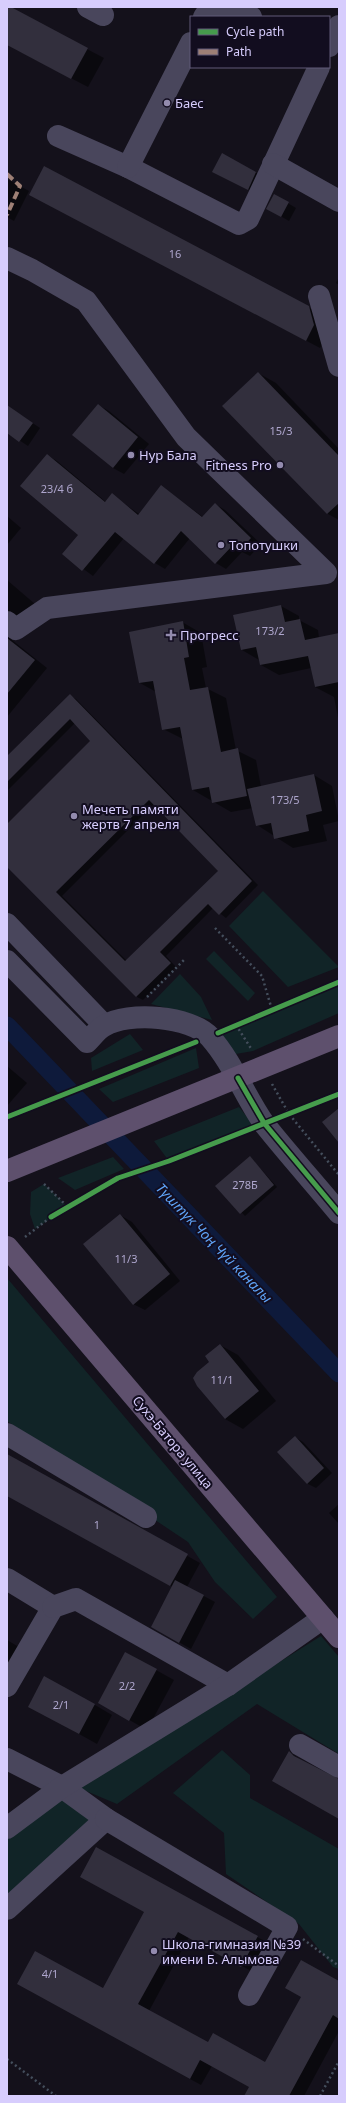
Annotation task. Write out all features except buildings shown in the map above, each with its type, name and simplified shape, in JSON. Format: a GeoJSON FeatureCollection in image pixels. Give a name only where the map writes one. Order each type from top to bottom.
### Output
{"type":"FeatureCollection","features":[{"type":"Feature","properties":{"kind":"main road"},"geometry":{"type":"LineString","coordinates":[[7,1171],[136,1117],[238,1078],[339,1036]]}},
{"type":"Feature","properties":{"kind":"main road","name":"Сухэ-Батора улица"},"geometry":{"type":"LineString","coordinates":[[8,1248],[339,1637]]}},
{"type":"Feature","properties":{"kind":"street"},"geometry":{"type":"LineString","coordinates":[[205,16],[206,14],[226,8],[248,16]]}},
{"type":"Feature","properties":{"kind":"street"},"geometry":{"type":"LineString","coordinates":[[128,167],[190,44]]}},
{"type":"Feature","properties":{"kind":"street"},"geometry":{"type":"LineString","coordinates":[[58,136],[128,167],[239,224],[248,219],[319,68]]}},
{"type":"Feature","properties":{"kind":"street"},"geometry":{"type":"LineString","coordinates":[[273,164],[339,201]]}},
{"type":"Feature","properties":{"kind":"street"},"geometry":{"type":"LineString","coordinates":[[7,258],[32,270],[86,302],[186,437],[332,579]]}},
{"type":"Feature","properties":{"kind":"street"},"geometry":{"type":"LineString","coordinates":[[319,296],[339,366]]}},
{"type":"Feature","properties":{"kind":"street"},"geometry":{"type":"LineString","coordinates":[[7,622],[16,629],[47,608],[332,579]]}},
{"type":"Feature","properties":{"kind":"street"},"geometry":{"type":"LineString","coordinates":[[7,924],[104,1025]]}},
{"type":"Feature","properties":{"kind":"street"},"geometry":{"type":"LineString","coordinates":[[7,961],[86,1042],[104,1025],[124,1020],[148,1017],[167,1018],[197,1028],[210,1036],[238,1078],[264,1123],[339,1213]]}},
{"type":"Feature","properties":{"kind":"street"},"geometry":{"type":"LineString","coordinates":[[7,1434],[146,1518]]}},
{"type":"Feature","properties":{"kind":"street"},"geometry":{"type":"LineString","coordinates":[[7,1579],[53,1607]]}},
{"type":"Feature","properties":{"kind":"street"},"geometry":{"type":"LineString","coordinates":[[7,1686],[53,1607],[76,1598],[228,1685]]}},
{"type":"Feature","properties":{"kind":"street"},"geometry":{"type":"LineString","coordinates":[[7,1828],[62,1787],[228,1685],[323,1618]]}},
{"type":"Feature","properties":{"kind":"street"},"geometry":{"type":"LineString","coordinates":[[300,1745],[339,1767]]}},
{"type":"Feature","properties":{"kind":"street"},"geometry":{"type":"LineString","coordinates":[[7,1759],[62,1787],[106,1819],[287,1927],[249,1995]]}},
{"type":"Feature","properties":{"kind":"street"},"geometry":{"type":"LineString","coordinates":[[7,1909],[106,1819]]}},
{"type":"Feature","properties":{"kind":"path"},"geometry":{"type":"LineString","coordinates":[[215,928],[262,976],[272,1010]]}},
{"type":"Feature","properties":{"kind":"path"},"geometry":{"type":"LineString","coordinates":[[146,998],[185,959]]}},
{"type":"Feature","properties":{"kind":"path"},"geometry":{"type":"LineString","coordinates":[[265,1013],[279,1007]]}},
{"type":"Feature","properties":{"kind":"path"},"geometry":{"type":"LineString","coordinates":[[230,1028],[243,1022]]}},
{"type":"Feature","properties":{"kind":"path"},"geometry":{"type":"LineString","coordinates":[[236,1026],[256,1056]]}},
{"type":"Feature","properties":{"kind":"path"},"geometry":{"type":"LineString","coordinates":[[270,1080],[289,1114],[339,1175]]}},
{"type":"Feature","properties":{"kind":"path"},"geometry":{"type":"LineString","coordinates":[[264,1123],[296,1111]]}},
{"type":"Feature","properties":{"kind":"path"},"geometry":{"type":"LineString","coordinates":[[44,1184],[68,1207]]}},
{"type":"Feature","properties":{"kind":"path"},"geometry":{"type":"LineString","coordinates":[[63,1210],[74,1203]]}},
{"type":"Feature","properties":{"kind":"path"},"geometry":{"type":"LineString","coordinates":[[8,1248],[57,1213]]}},
{"type":"Feature","properties":{"kind":"path"},"geometry":{"type":"LineString","coordinates":[[287,1927],[339,1966]]}},
{"type":"Feature","properties":{"kind":"path"},"geometry":{"type":"LineString","coordinates":[[7,2059],[56,2096]]}},
{"type":"Feature","properties":{"kind":"path"},"geometry":{"type":"LineString","coordinates":[[320,2096],[339,2061]]}},
{"type":"Feature","properties":{"kind":"green space"},"geometry":{"type":"Polygon","coordinates":[[[263,891],[339,967],[288,987],[229,926],[263,891]]]}},
{"type":"Feature","properties":{"kind":"green space"},"geometry":{"type":"Polygon","coordinates":[[[214,951],[255,993],[248,1001],[206,959],[214,951]]]}},
{"type":"Feature","properties":{"kind":"green space"},"geometry":{"type":"Polygon","coordinates":[[[180,974],[201,997],[212,1020],[151,1004],[180,974]]]}},
{"type":"Feature","properties":{"kind":"green space"},"geometry":{"type":"Polygon","coordinates":[[[339,982],[339,1013],[253,1051],[236,1054],[218,1033],[339,982]]]}},
{"type":"Feature","properties":{"kind":"green space"},"geometry":{"type":"Polygon","coordinates":[[[130,1034],[143,1050],[92,1071],[91,1058],[130,1034]]]}},
{"type":"Feature","properties":{"kind":"green space"},"geometry":{"type":"Polygon","coordinates":[[[196,1048],[199,1068],[113,1102],[99,1089],[196,1048]]]}},
{"type":"Feature","properties":{"kind":"green space"},"geometry":{"type":"Polygon","coordinates":[[[239,1107],[255,1127],[169,1161],[154,1141],[239,1107]]]}},
{"type":"Feature","properties":{"kind":"green space"},"geometry":{"type":"Polygon","coordinates":[[[113,1157],[124,1169],[75,1190],[58,1178],[113,1157]]]}},
{"type":"Feature","properties":{"kind":"green space"},"geometry":{"type":"Polygon","coordinates":[[[44,1184],[68,1207],[35,1229],[30,1214],[31,1192],[44,1184]]]}},
{"type":"Feature","properties":{"kind":"green space"},"geometry":{"type":"Polygon","coordinates":[[[7,1278],[277,1597],[253,1619],[215,1582],[188,1542],[7,1421],[7,1278]]]}},
{"type":"Feature","properties":{"kind":"green space"},"geometry":{"type":"Polygon","coordinates":[[[321,1636],[339,1657],[339,1754],[257,1704],[117,1804],[79,1788],[321,1636]]]}},
{"type":"Feature","properties":{"kind":"green space"},"geometry":{"type":"Polygon","coordinates":[[[222,1750],[250,1775],[250,1798],[339,1849],[339,1969],[333,1967],[299,1924],[226,1874],[224,1833],[173,1793],[222,1750]]]}},
{"type":"Feature","properties":{"kind":"green space"},"geometry":{"type":"Polygon","coordinates":[[[62,1799],[91,1819],[7,1896],[7,1839],[62,1799]]]}},
{"type":"Feature","properties":{"kind":"waterway","name":"Түштүк Чоң Чүй каналы"},"geometry":{"type":"LineString","coordinates":[[7,1026],[339,1373]]}},
{"type":"Feature","properties":{"kind":"marked path"},"geometry":{"type":"LineString","coordinates":[[7,174],[20,186],[7,215]]}},
{"type":"Feature","properties":{"kind":"cycle path"},"geometry":{"type":"LineString","coordinates":[[218,1033],[339,982]]}},
{"type":"Feature","properties":{"kind":"cycle path"},"geometry":{"type":"LineString","coordinates":[[7,1117],[196,1042]]}},
{"type":"Feature","properties":{"kind":"cycle path"},"geometry":{"type":"LineString","coordinates":[[238,1078],[264,1123],[339,1213]]}},
{"type":"Feature","properties":{"kind":"cycle path"},"geometry":{"type":"LineString","coordinates":[[51,1217],[118,1178],[169,1161],[339,1094]]}},
{"type":"Feature","properties":{"kind":"place","name":"Баес"},"geometry":{"type":"Point","coordinates":[167,103]}},
{"type":"Feature","properties":{"kind":"place","name":"Нур Бала"},"geometry":{"type":"Point","coordinates":[131,455]}},
{"type":"Feature","properties":{"kind":"place","name":"Fitness Pro"},"geometry":{"type":"Point","coordinates":[280,465]}},
{"type":"Feature","properties":{"kind":"place","name":"Топотушки"},"geometry":{"type":"Point","coordinates":[221,545]}},
{"type":"Feature","properties":{"kind":"place","name":"Прогресс"},"geometry":{"type":"Point","coordinates":[171,635]}},
{"type":"Feature","properties":{"kind":"place","name":"Мечеть памяти жертв 7 апреля"},"geometry":{"type":"Point","coordinates":[74,816]}},
{"type":"Feature","properties":{"kind":"place","name":"Школа-гимназия №39 имени Б. Алымова"},"geometry":{"type":"Point","coordinates":[154,1951]}}]}
